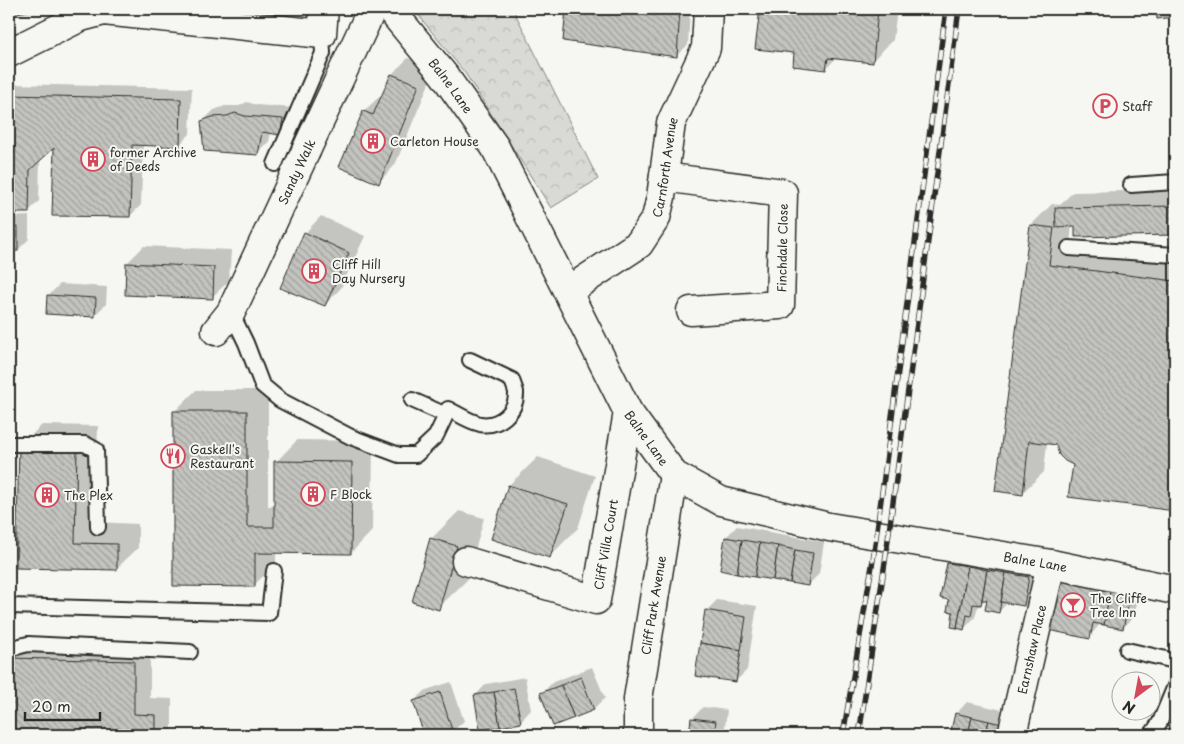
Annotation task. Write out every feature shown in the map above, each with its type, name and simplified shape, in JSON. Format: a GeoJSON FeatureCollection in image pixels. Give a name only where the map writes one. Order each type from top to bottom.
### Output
{"type":"FeatureCollection","features":[{"type":"Feature","properties":{"kind":"street","name":"Sandy Walk"},"geometry":{"type":"LineString","coordinates":[[224,322],[372,9]]}},
{"type":"Feature","properties":{"kind":"street","name":"Balne Lane"},"geometry":{"type":"LineString","coordinates":[[390,9],[444,75],[495,147],[628,412],[674,475],[721,501],[829,527],[1051,564],[1175,590]]}},
{"type":"Feature","properties":{"kind":"street","name":"Carnforth Avenue"},"geometry":{"type":"LineString","coordinates":[[568,291],[639,244],[656,218],[664,178],[670,123],[706,48],[708,9]]}},
{"type":"Feature","properties":{"kind":"street"},"geometry":{"type":"LineString","coordinates":[[9,53],[81,16],[104,10],[323,21]]}},
{"type":"Feature","properties":{"kind":"street","name":"Finchdale Close"},"geometry":{"type":"LineString","coordinates":[[664,178],[783,193],[780,305],[691,311]]}},
{"type":"Feature","properties":{"kind":"street","name":"Cliff Villa Court"},"geometry":{"type":"LineString","coordinates":[[466,560],[596,600],[628,412]]}},
{"type":"Feature","properties":{"kind":"street","name":"Cliff Park Avenue"},"geometry":{"type":"LineString","coordinates":[[638,735],[638,699],[674,475]]}},
{"type":"Feature","properties":{"kind":"street","name":"Earnshaw Place"},"geometry":{"type":"LineString","coordinates":[[1012,735],[1051,564]]}},
{"type":"Feature","properties":{"kind":"lane"},"geometry":{"type":"LineString","coordinates":[[275,164],[323,53],[323,21]]}},
{"type":"Feature","properties":{"kind":"lane"},"geometry":{"type":"LineString","coordinates":[[1131,184],[1175,182]]}},
{"type":"Feature","properties":{"kind":"lane"},"geometry":{"type":"LineString","coordinates":[[1069,248],[1175,255]]}},
{"type":"Feature","properties":{"kind":"lane"},"geometry":{"type":"LineString","coordinates":[[224,322],[246,343],[262,386],[280,400],[351,437],[399,455],[416,455],[436,436],[446,415],[412,400]]}},
{"type":"Feature","properties":{"kind":"lane"},"geometry":{"type":"LineString","coordinates":[[448,409],[478,424],[486,424],[500,422],[508,415],[514,402],[516,391],[512,380],[470,360]]}},
{"type":"Feature","properties":{"kind":"lane"},"geometry":{"type":"LineString","coordinates":[[9,444],[85,444],[96,450],[98,526]]}},
{"type":"Feature","properties":{"kind":"lane"},"geometry":{"type":"LineString","coordinates":[[9,606],[269,613],[274,571]]}},
{"type":"Feature","properties":{"kind":"lane"},"geometry":{"type":"LineString","coordinates":[[9,649],[28,644],[190,652]]}},
{"type":"Feature","properties":{"kind":"lane"},"geometry":{"type":"LineString","coordinates":[[1127,650],[1175,661]]}},
{"type":"Feature","properties":{"kind":"lane"},"geometry":{"type":"LineString","coordinates":[[1151,735],[1160,722],[1175,686]]}},
{"type":"Feature","properties":{"kind":"green space"},"geometry":{"type":"Polygon","coordinates":[[[419,9],[513,9],[598,179],[551,208],[465,73],[415,11],[419,9]]]}},
{"type":"Feature","properties":{"kind":"building"},"geometry":{"type":"Polygon","coordinates":[[[9,9],[42,9],[9,14],[9,9]]]}},
{"type":"Feature","properties":{"kind":"building"},"geometry":{"type":"Polygon","coordinates":[[[566,9],[680,9],[677,57],[563,41],[566,9]]]}},
{"type":"Feature","properties":{"kind":"building"},"geometry":{"type":"Polygon","coordinates":[[[760,9],[878,9],[873,63],[828,58],[826,70],[793,66],[794,53],[755,49],[760,9]]]}},
{"type":"Feature","properties":{"kind":"building"},"geometry":{"type":"Polygon","coordinates":[[[1156,9],[1175,9],[1175,17],[1157,19],[1156,9]]]}},
{"type":"Feature","properties":{"kind":"building","name":"Carleton House"},"geometry":{"type":"Polygon","coordinates":[[[391,74],[419,85],[379,184],[339,167],[363,111],[373,115],[391,74]]]}},
{"type":"Feature","properties":{"kind":"building","name":"former Archive of Deeds"},"geometry":{"type":"Polygon","coordinates":[[[9,95],[181,99],[180,147],[132,145],[130,217],[52,216],[54,148],[30,170],[29,213],[9,213],[9,95]]]}},
{"type":"Feature","properties":{"kind":"building"},"geometry":{"type":"Polygon","coordinates":[[[235,113],[245,116],[283,119],[280,135],[262,132],[258,155],[204,151],[201,121],[235,113]]]}},
{"type":"Feature","properties":{"kind":"building"},"geometry":{"type":"Polygon","coordinates":[[[1175,206],[1175,235],[1075,237],[1075,226],[1056,227],[1055,208],[1175,206]]]}},
{"type":"Feature","properties":{"kind":"building"},"geometry":{"type":"Polygon","coordinates":[[[1030,225],[1054,228],[1049,265],[1175,281],[1175,511],[1068,497],[1073,465],[1059,455],[1056,445],[1029,441],[1023,495],[995,491],[1030,225]]]}},
{"type":"Feature","properties":{"kind":"building"},"geometry":{"type":"Polygon","coordinates":[[[9,227],[18,227],[18,251],[9,251],[9,227]]]}},
{"type":"Feature","properties":{"kind":"building","name":"Cliff Hill Day Nursery"},"geometry":{"type":"Polygon","coordinates":[[[304,232],[349,253],[325,306],[280,288],[304,232]]]}},
{"type":"Feature","properties":{"kind":"building"},"geometry":{"type":"Polygon","coordinates":[[[126,263],[214,267],[213,299],[125,295],[126,263]]]}},
{"type":"Feature","properties":{"kind":"building"},"geometry":{"type":"Polygon","coordinates":[[[47,295],[96,298],[95,317],[46,314],[47,295]]]}},
{"type":"Feature","properties":{"kind":"building","name":"F Block"},"geometry":{"type":"Polygon","coordinates":[[[173,411],[247,411],[247,527],[274,527],[274,461],[352,462],[351,554],[255,553],[255,587],[173,586],[173,411]]]}},
{"type":"Feature","properties":{"kind":"building","name":"The Plex"},"geometry":{"type":"Polygon","coordinates":[[[19,446],[77,447],[75,543],[117,544],[117,570],[16,568],[19,446]]]}},
{"type":"Feature","properties":{"kind":"building"},"geometry":{"type":"Polygon","coordinates":[[[508,485],[568,504],[550,558],[491,539],[508,485]]]}},
{"type":"Feature","properties":{"kind":"building"},"geometry":{"type":"Polygon","coordinates":[[[725,537],[742,540],[737,574],[720,570],[725,537]]]}},
{"type":"Feature","properties":{"kind":"building"},"geometry":{"type":"Polygon","coordinates":[[[430,538],[457,546],[439,610],[412,602],[430,538]]]}},
{"type":"Feature","properties":{"kind":"building"},"geometry":{"type":"Polygon","coordinates":[[[742,540],[760,543],[755,577],[737,574],[742,540]]]}},
{"type":"Feature","properties":{"kind":"building"},"geometry":{"type":"Polygon","coordinates":[[[760,543],[778,546],[773,580],[755,577],[760,543]]]}},
{"type":"Feature","properties":{"kind":"building"},"geometry":{"type":"Polygon","coordinates":[[[778,546],[795,550],[790,583],[773,580],[778,546]]]}},
{"type":"Feature","properties":{"kind":"building"},"geometry":{"type":"Polygon","coordinates":[[[795,550],[813,553],[808,586],[790,583],[795,550]]]}},
{"type":"Feature","properties":{"kind":"building"},"geometry":{"type":"Polygon","coordinates":[[[947,563],[968,566],[957,628],[951,627],[953,612],[947,611],[949,600],[940,598],[947,563]]]}},
{"type":"Feature","properties":{"kind":"building"},"geometry":{"type":"Polygon","coordinates":[[[968,566],[987,570],[981,605],[973,604],[971,616],[967,615],[964,630],[957,628],[968,566]]]}},
{"type":"Feature","properties":{"kind":"building"},"geometry":{"type":"Polygon","coordinates":[[[987,570],[1006,573],[999,613],[985,610],[987,600],[982,600],[987,570]]]}},
{"type":"Feature","properties":{"kind":"building"},"geometry":{"type":"Polygon","coordinates":[[[1006,573],[1029,577],[1024,606],[1001,602],[1006,573]]]}},
{"type":"Feature","properties":{"kind":"building"},"geometry":{"type":"Polygon","coordinates":[[[1055,579],[1110,591],[1104,625],[1093,623],[1090,639],[1044,629],[1055,579]]]}},
{"type":"Feature","properties":{"kind":"building"},"geometry":{"type":"Polygon","coordinates":[[[1110,591],[1130,596],[1123,629],[1104,625],[1110,591]]]}},
{"type":"Feature","properties":{"kind":"building"},"geometry":{"type":"Polygon","coordinates":[[[705,610],[746,617],[741,650],[700,643],[705,610]]]}},
{"type":"Feature","properties":{"kind":"building"},"geometry":{"type":"Polygon","coordinates":[[[700,643],[741,650],[736,682],[695,676],[700,643]]]}},
{"type":"Feature","properties":{"kind":"building"},"geometry":{"type":"Polygon","coordinates":[[[9,658],[134,661],[134,714],[156,715],[156,735],[9,735],[9,658]]]}},
{"type":"Feature","properties":{"kind":"building"},"geometry":{"type":"Polygon","coordinates":[[[581,677],[594,710],[574,718],[561,685],[581,677]]]}},
{"type":"Feature","properties":{"kind":"building"},"geometry":{"type":"Polygon","coordinates":[[[561,685],[574,718],[553,726],[540,693],[561,685]]]}},
{"type":"Feature","properties":{"kind":"building"},"geometry":{"type":"Polygon","coordinates":[[[514,688],[521,723],[500,727],[494,692],[514,688]]]}},
{"type":"Feature","properties":{"kind":"building"},"geometry":{"type":"Polygon","coordinates":[[[440,692],[453,733],[448,735],[424,735],[413,701],[440,692]]]}},
{"type":"Feature","properties":{"kind":"building"},"geometry":{"type":"Polygon","coordinates":[[[494,692],[500,727],[480,730],[474,695],[494,692]]]}},
{"type":"Feature","properties":{"kind":"building"},"geometry":{"type":"Polygon","coordinates":[[[955,713],[972,717],[968,735],[950,735],[955,713]]]}},
{"type":"Feature","properties":{"kind":"building"},"geometry":{"type":"Polygon","coordinates":[[[972,717],[989,721],[985,735],[968,735],[972,717]]]}},
{"type":"Feature","properties":{"kind":"building"},"geometry":{"type":"Polygon","coordinates":[[[691,718],[716,721],[714,735],[689,735],[691,718]]]}},
{"type":"Feature","properties":{"kind":"building"},"geometry":{"type":"Polygon","coordinates":[[[989,721],[1006,725],[1003,735],[985,735],[989,721]]]}},
{"type":"Feature","properties":{"kind":"railway"},"geometry":{"type":"LineString","coordinates":[[843,735],[873,560],[946,9]]}},
{"type":"Feature","properties":{"kind":"railway"},"geometry":{"type":"LineString","coordinates":[[859,735],[885,562],[959,9]]}},
{"type":"Feature","properties":{"kind":"place","name":"Staff"},"geometry":{"type":"Point","coordinates":[1105,106]}},
{"type":"Feature","properties":{"kind":"place","name":"Carleton House"},"geometry":{"type":"Point","coordinates":[373,141]}},
{"type":"Feature","properties":{"kind":"place","name":"former Archive of Deeds"},"geometry":{"type":"Point","coordinates":[93,159]}},
{"type":"Feature","properties":{"kind":"place","name":"Cliff Hill Day Nursery"},"geometry":{"type":"Point","coordinates":[314,271]}},
{"type":"Feature","properties":{"kind":"place","name":"Gaskell's Restaurant"},"geometry":{"type":"Point","coordinates":[173,456]}},
{"type":"Feature","properties":{"kind":"place","name":"F Block"},"geometry":{"type":"Point","coordinates":[313,494]}},
{"type":"Feature","properties":{"kind":"place","name":"The Plex"},"geometry":{"type":"Point","coordinates":[47,495]}},
{"type":"Feature","properties":{"kind":"place","name":"The Cliffe Tree Inn"},"geometry":{"type":"Point","coordinates":[1073,605]}}]}
